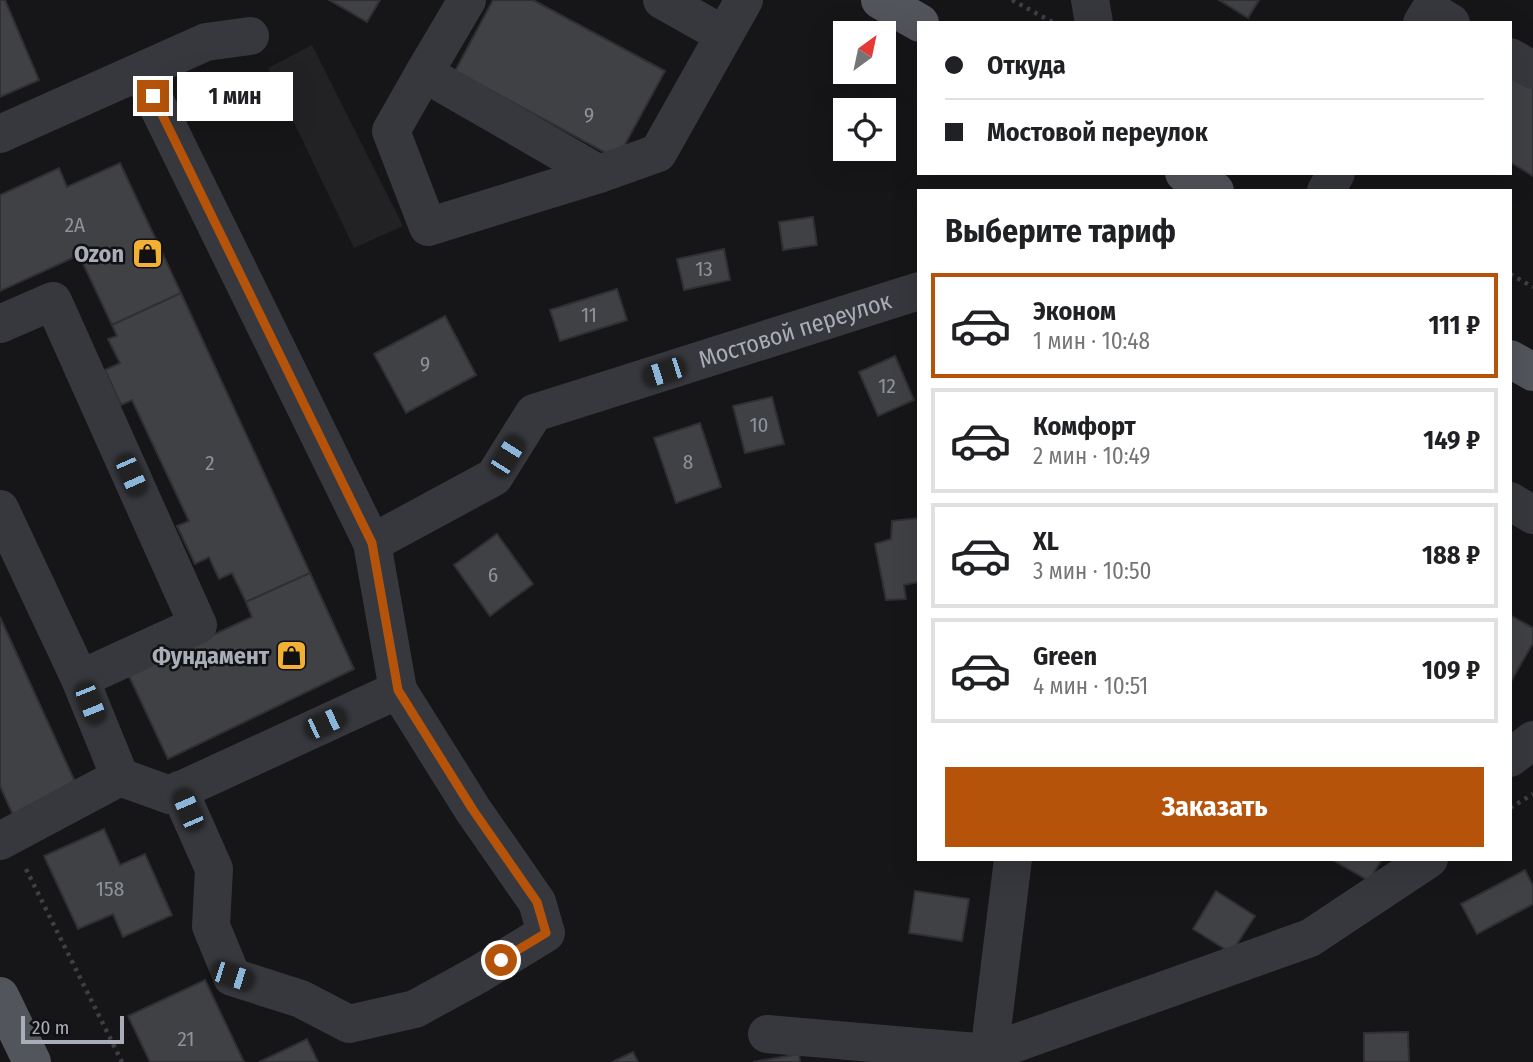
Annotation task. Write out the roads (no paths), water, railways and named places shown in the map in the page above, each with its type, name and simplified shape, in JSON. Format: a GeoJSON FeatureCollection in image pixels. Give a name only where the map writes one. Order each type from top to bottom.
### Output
{"type":"FeatureCollection","features":[{"type":"Feature","properties":{"kind":"main road"},"geometry":{"type":"LineString","coordinates":[[880,0],[917,21]]}},
{"type":"Feature","properties":{"kind":"main road"},"geometry":{"type":"LineString","coordinates":[[1187,175],[1212,189]]}},
{"type":"Feature","properties":{"kind":"main road"},"geometry":{"type":"LineString","coordinates":[[1512,360],[1533,372]]}},
{"type":"Feature","properties":{"kind":"main road"},"geometry":{"type":"LineString","coordinates":[[0,996],[32,1062]]}},
{"type":"Feature","properties":{"kind":"street"},"geometry":{"type":"LineString","coordinates":[[467,0],[391,131],[428,227],[659,153],[744,0]]}},
{"type":"Feature","properties":{"kind":"street"},"geometry":{"type":"LineString","coordinates":[[662,0],[724,35]]}},
{"type":"Feature","properties":{"kind":"street"},"geometry":{"type":"LineString","coordinates":[[1090,0],[1094,21]]}},
{"type":"Feature","properties":{"kind":"street"},"geometry":{"type":"LineString","coordinates":[[0,134],[206,42],[250,36]]}},
{"type":"Feature","properties":{"kind":"street"},"geometry":{"type":"LineString","coordinates":[[1512,58],[1533,70]]}},
{"type":"Feature","properties":{"kind":"street"},"geometry":{"type":"LineString","coordinates":[[141,72],[372,543],[398,690],[473,810],[537,902],[546,933],[415,1009],[349,1024],[301,999],[232,976],[211,926],[214,869],[179,790]]}},
{"type":"Feature","properties":{"kind":"street"},"geometry":{"type":"LineString","coordinates":[[424,73],[599,174]]}},
{"type":"Feature","properties":{"kind":"street","name":"Мостовой переулок"},"geometry":{"type":"LineString","coordinates":[[372,543],[494,477],[534,413],[917,292]]}},
{"type":"Feature","properties":{"kind":"street"},"geometry":{"type":"LineString","coordinates":[[0,324],[53,301],[198,625],[80,679]]}},
{"type":"Feature","properties":{"kind":"street"},"geometry":{"type":"LineString","coordinates":[[1512,502],[1533,514]]}},
{"type":"Feature","properties":{"kind":"street"},"geometry":{"type":"LineString","coordinates":[[0,509],[80,679],[120,776],[170,795],[398,690]]}},
{"type":"Feature","properties":{"kind":"street"},"geometry":{"type":"LineString","coordinates":[[1512,756],[1533,740]]}},
{"type":"Feature","properties":{"kind":"street"},"geometry":{"type":"LineString","coordinates":[[11,852],[120,776]]}},
{"type":"Feature","properties":{"kind":"street"},"geometry":{"type":"LineString","coordinates":[[988,1057],[1013,861]]}},
{"type":"Feature","properties":{"kind":"street"},"geometry":{"type":"LineString","coordinates":[[767,1034],[988,1057],[1310,938],[1426,861]]}},
{"type":"Feature","properties":{"kind":"place","name":"Ozon"},"geometry":{"type":"Point","coordinates":[147,254]}},
{"type":"Feature","properties":{"kind":"place","name":"Фундамент"},"geometry":{"type":"Point","coordinates":[292,656]}}]}
